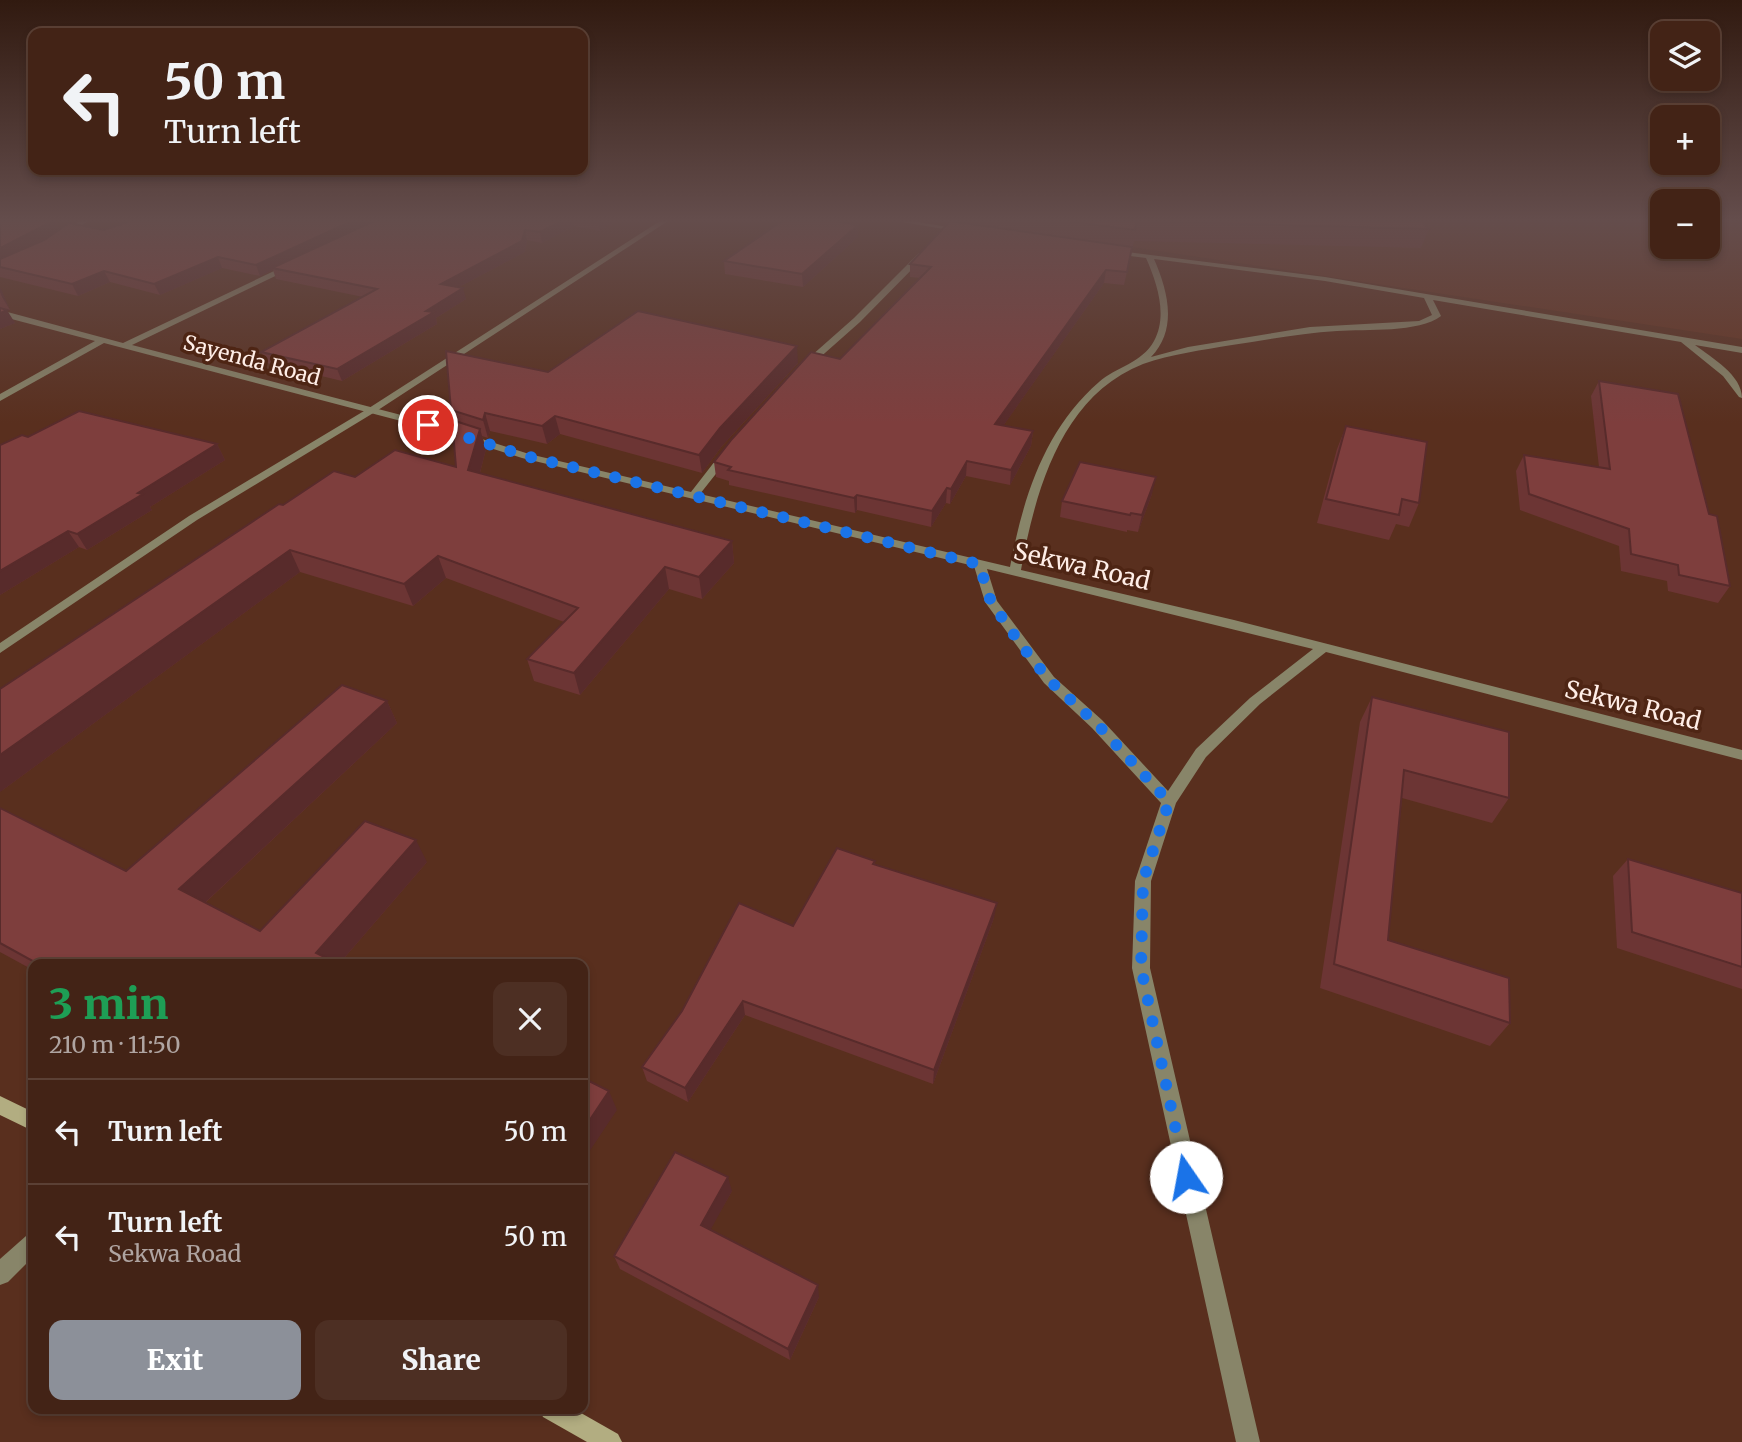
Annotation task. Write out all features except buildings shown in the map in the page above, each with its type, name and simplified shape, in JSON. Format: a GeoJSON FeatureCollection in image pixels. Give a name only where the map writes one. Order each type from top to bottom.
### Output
{"type":"FeatureCollection","features":[{"type":"Feature","properties":{"kind":"main road"},"geometry":{"type":"LineString","coordinates":[[0,1105],[28,1119]]}},
{"type":"Feature","properties":{"kind":"main road"},"geometry":{"type":"LineString","coordinates":[[560,1414],[610,1442]]}},
{"type":"Feature","properties":{"kind":"street"},"geometry":{"type":"LineString","coordinates":[[125,345],[244,288]]}},
{"type":"Feature","properties":{"kind":"street"},"geometry":{"type":"LineString","coordinates":[[0,649],[193,518],[372,410],[560,288]]}},
{"type":"Feature","properties":{"kind":"street"},"geometry":{"type":"LineString","coordinates":[[795,376],[888,288]]}},
{"type":"Feature","properties":{"kind":"street"},"geometry":{"type":"LineString","coordinates":[[1139,362],[1157,345],[1163,329],[1165,307],[1163,288]]}},
{"type":"Feature","properties":{"kind":"street"},"geometry":{"type":"LineString","coordinates":[[1381,288],[1742,350]]}},
{"type":"Feature","properties":{"kind":"street"},"geometry":{"type":"LineString","coordinates":[[1015,572],[1028,502],[1040,469],[1069,422],[1113,376],[1139,362],[1200,347],[1310,330],[1421,323],[1437,316],[1427,296]]}},
{"type":"Feature","properties":{"kind":"street","name":"Sayenda Road"},"geometry":{"type":"LineString","coordinates":[[0,313],[372,410]]}},
{"type":"Feature","properties":{"kind":"street"},"geometry":{"type":"LineString","coordinates":[[0,398],[104,340]]}},
{"type":"Feature","properties":{"kind":"street"},"geometry":{"type":"LineString","coordinates":[[1683,340],[1726,374],[1742,395]]}},
{"type":"Feature","properties":{"kind":"street","name":"Sekwa Road"},"geometry":{"type":"LineString","coordinates":[[372,410],[526,456],[1324,647],[1742,755]]}},
{"type":"Feature","properties":{"kind":"street"},"geometry":{"type":"LineString","coordinates":[[693,496],[729,450]]}},
{"type":"Feature","properties":{"kind":"street"},"geometry":{"type":"LineString","coordinates":[[979,564],[991,602],[1049,680],[1097,724],[1169,802]]}},
{"type":"Feature","properties":{"kind":"street"},"geometry":{"type":"LineString","coordinates":[[1248,1442],[1141,968],[1143,881],[1169,802],[1201,753],[1255,701],[1324,647]]}},
{"type":"Feature","properties":{"kind":"street"},"geometry":{"type":"LineString","coordinates":[[0,1274],[28,1248]]}},
{"type":"Feature","properties":{"kind":"shaded area"},"geometry":{"type":"Polygon","coordinates":[[[1406,288],[1742,288],[1742,339],[1406,288]]]}},
{"type":"Feature","properties":{"kind":"route"},"geometry":{"type":"LineString","coordinates":[[428,425],[526,456],[621,480],[979,564],[991,602],[1049,680],[1097,724],[1169,802],[1143,881],[1141,968],[1186,1177]]}}]}
